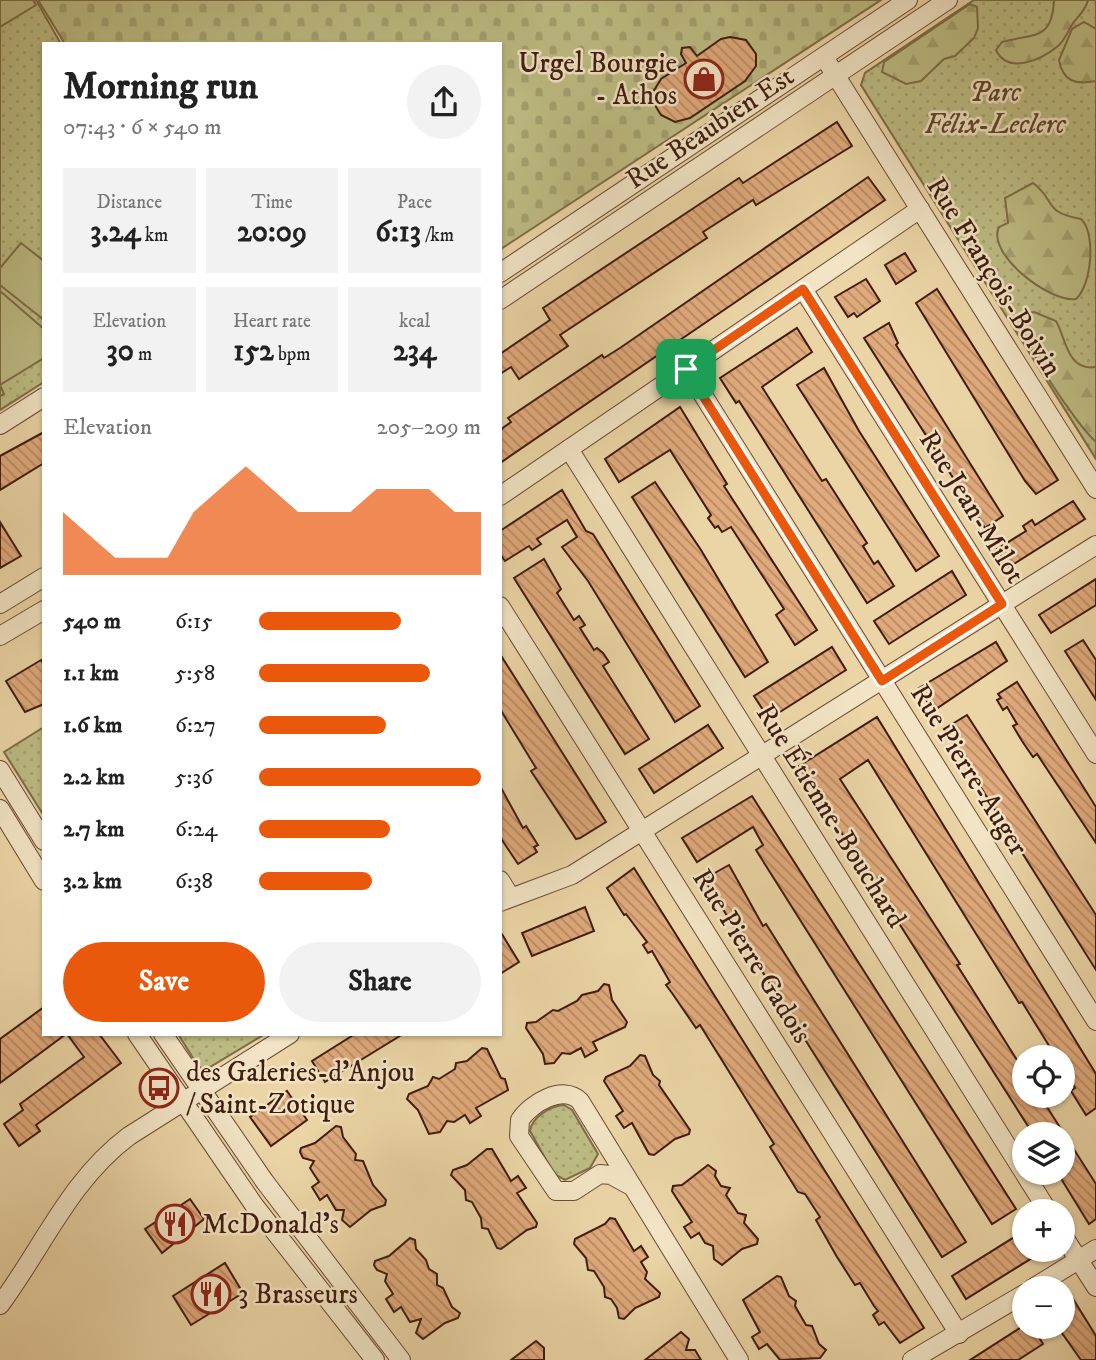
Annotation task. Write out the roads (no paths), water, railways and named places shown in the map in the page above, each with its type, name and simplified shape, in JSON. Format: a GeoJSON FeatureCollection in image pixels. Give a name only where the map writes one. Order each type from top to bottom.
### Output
{"type":"FeatureCollection","features":[{"type":"Feature","properties":{"kind":"street","name":"Rue Beaubien Est"},"geometry":{"type":"LineString","coordinates":[[502,272],[908,0]]}},
{"type":"Feature","properties":{"kind":"street","name":"Rue Beaubien Est"},"geometry":{"type":"LineString","coordinates":[[502,299],[948,0]]}},
{"type":"Feature","properties":{"kind":"street","name":"Rue François-Boivin"},"geometry":{"type":"LineString","coordinates":[[824,57],[1096,489]]}},
{"type":"Feature","properties":{"kind":"street"},"geometry":{"type":"LineString","coordinates":[[502,495],[920,209]]}},
{"type":"Feature","properties":{"kind":"street","name":"Rue Jean-Milot"},"geometry":{"type":"LineString","coordinates":[[803,289],[1096,754]]}},
{"type":"Feature","properties":{"kind":"street","name":"Rue Pierre-Auger"},"geometry":{"type":"LineString","coordinates":[[686,369],[1096,1021]]}},
{"type":"Feature","properties":{"kind":"street"},"geometry":{"type":"LineString","coordinates":[[0,425],[42,398]]}},
{"type":"Feature","properties":{"kind":"street","name":"Rue Étienne-Bouchard"},"geometry":{"type":"LineString","coordinates":[[569,449],[1040,1199]]}},
{"type":"Feature","properties":{"kind":"street"},"geometry":{"type":"LineString","coordinates":[[505,899],[572,875],[1096,545]]}},
{"type":"Feature","properties":{"kind":"street"},"geometry":{"type":"LineString","coordinates":[[0,604],[42,578]]}},
{"type":"Feature","properties":{"kind":"street","name":"Rue Pierre Gadois"},"geometry":{"type":"LineString","coordinates":[[502,609],[959,1334]]}},
{"type":"Feature","properties":{"kind":"street"},"geometry":{"type":"LineString","coordinates":[[0,636],[42,611]]}},
{"type":"Feature","properties":{"kind":"street"},"geometry":{"type":"LineString","coordinates":[[0,771],[42,838]]}},
{"type":"Feature","properties":{"kind":"street"},"geometry":{"type":"LineString","coordinates":[[0,809],[42,878]]}},
{"type":"Feature","properties":{"kind":"street"},"geometry":{"type":"LineString","coordinates":[[138,1036],[254,1205],[375,1360]]}},
{"type":"Feature","properties":{"kind":"street"},"geometry":{"type":"LineString","coordinates":[[164,1036],[264,1182],[401,1360]]}},
{"type":"Feature","properties":{"kind":"street"},"geometry":{"type":"LineString","coordinates":[[0,1305],[68,1198],[93,1168],[129,1136],[287,1036]]}},
{"type":"Feature","properties":{"kind":"street"},"geometry":{"type":"LineString","coordinates":[[633,1187],[611,1175],[600,1174],[573,1191],[556,1191],[519,1136],[520,1120],[556,1094],[575,1096],[633,1187],[739,1360]]}},
{"type":"Feature","properties":{"kind":"street"},"geometry":{"type":"LineString","coordinates":[[1052,1276],[1096,1249]]}},
{"type":"Feature","properties":{"kind":"street"},"geometry":{"type":"LineString","coordinates":[[1075,1253],[1096,1287]]}},
{"type":"Feature","properties":{"kind":"street"},"geometry":{"type":"LineString","coordinates":[[912,1360],[1012,1301]]}},
{"type":"Feature","properties":{"kind":"place","name":"Urgel Bourgie - Athos"},"geometry":{"type":"Point","coordinates":[704,79]}},
{"type":"Feature","properties":{"kind":"place","name":"des Galeries-d'Anjou / Saint-Zotique"},"geometry":{"type":"Point","coordinates":[159,1088]}},
{"type":"Feature","properties":{"kind":"place","name":"McDonald's"},"geometry":{"type":"Point","coordinates":[175,1224]}},
{"type":"Feature","properties":{"kind":"place","name":"3 Brasseurs"},"geometry":{"type":"Point","coordinates":[211,1294]}},
{"type":"Feature","properties":{"kind":"park label","name":"Parc Félix-Leclerc"},"geometry":{"type":"Point","coordinates":[995,108]}}]}
